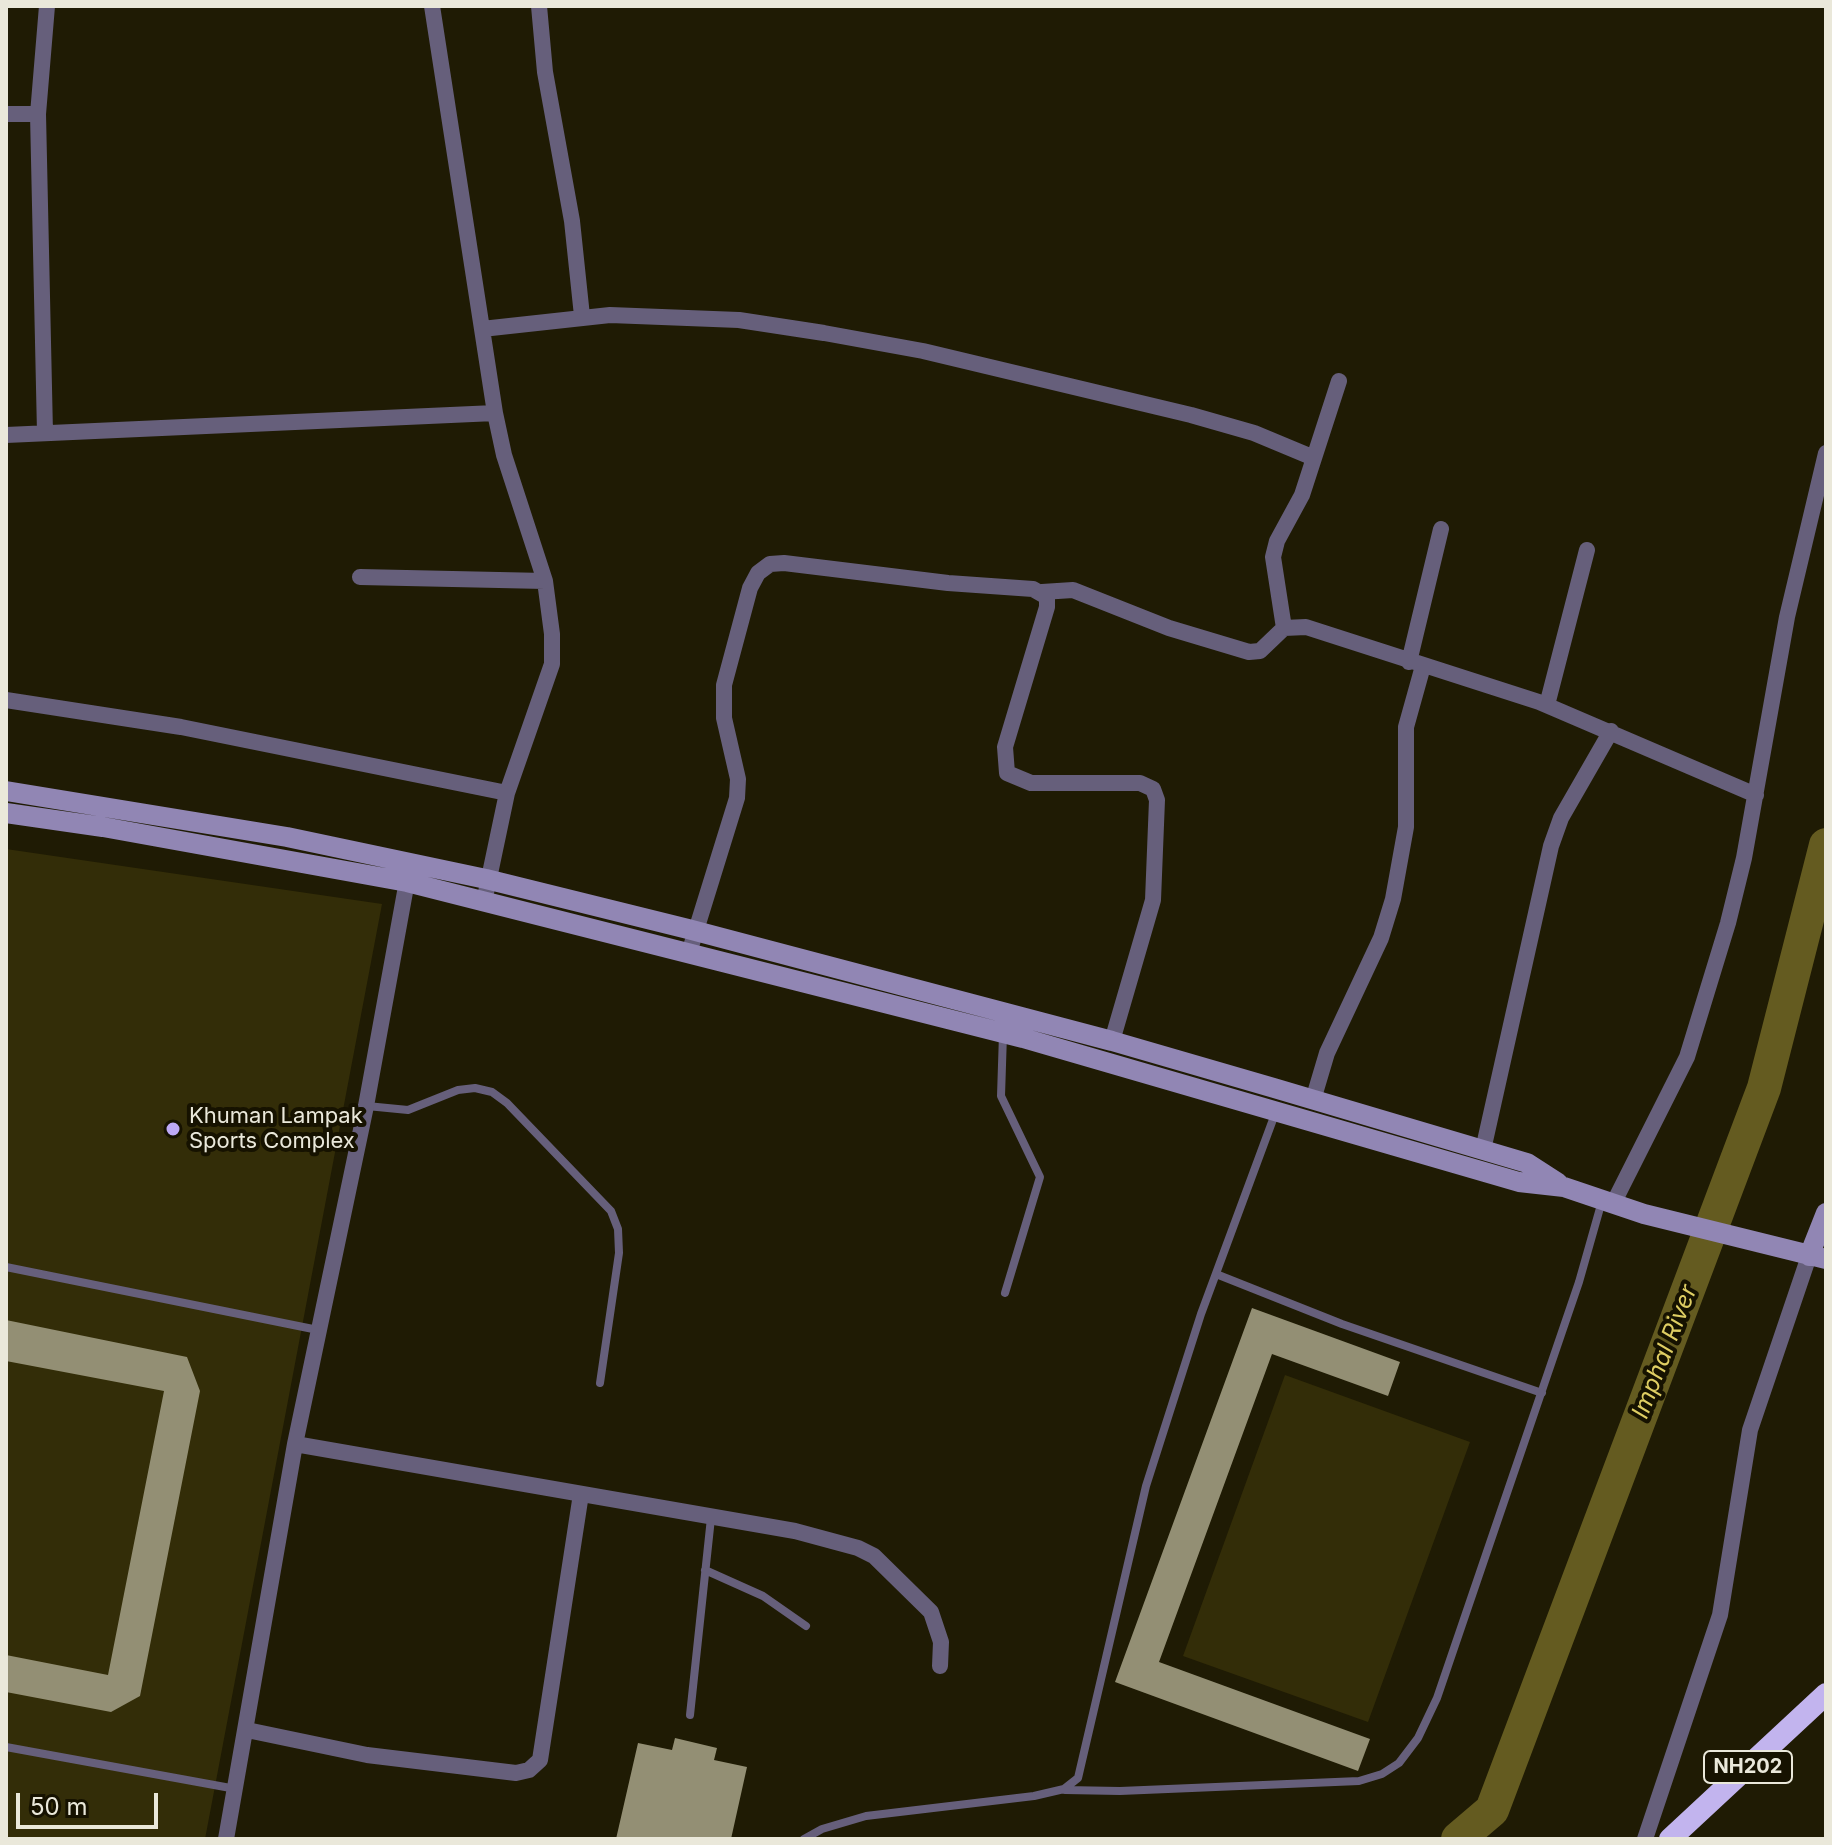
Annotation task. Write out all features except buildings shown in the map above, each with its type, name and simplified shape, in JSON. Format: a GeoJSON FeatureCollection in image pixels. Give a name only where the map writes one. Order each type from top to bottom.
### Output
{"type":"FeatureCollection","features":[{"type":"Feature","properties":{"kind":"highway","name":"NH202"},"geometry":{"type":"LineString","coordinates":[[1670,1839],[1826,1694]]}},
{"type":"Feature","properties":{"kind":"main road"},"geometry":{"type":"LineString","coordinates":[[6,791],[287,837],[409,872],[484,902],[1003,1033],[1519,1182],[1564,1187],[1644,1214],[1810,1256],[1826,1213]]}},
{"type":"Feature","properties":{"kind":"main road"},"geometry":{"type":"LineString","coordinates":[[6,813],[409,872],[491,880],[1112,1041],[1527,1163],[1564,1187]]}},
{"type":"Feature","properties":{"kind":"street"},"geometry":{"type":"LineString","coordinates":[[45,433],[38,114],[47,6]]}},
{"type":"Feature","properties":{"kind":"street"},"geometry":{"type":"LineString","coordinates":[[432,6],[495,413],[504,455],[545,581],[552,634],[552,664],[505,800],[491,880],[484,902]]}},
{"type":"Feature","properties":{"kind":"street"},"geometry":{"type":"LineString","coordinates":[[539,6],[545,72],[572,221],[582,316]]}},
{"type":"Feature","properties":{"kind":"street"},"geometry":{"type":"LineString","coordinates":[[6,114],[38,114]]}},
{"type":"Feature","properties":{"kind":"street"},"geometry":{"type":"LineString","coordinates":[[482,329],[582,316],[739,320],[923,351],[1191,415],[1254,433],[1314,458]]}},
{"type":"Feature","properties":{"kind":"street"},"geometry":{"type":"LineString","coordinates":[[1284,628],[1273,557],[1277,541],[1302,495],[1339,381]]}},
{"type":"Feature","properties":{"kind":"street"},"geometry":{"type":"LineString","coordinates":[[6,435],[495,413]]}},
{"type":"Feature","properties":{"kind":"street"},"geometry":{"type":"LineString","coordinates":[[1608,1202],[1687,1057],[1728,923],[1756,795],[1787,617],[1826,453]]}},
{"type":"Feature","properties":{"kind":"street"},"geometry":{"type":"LineString","coordinates":[[1313,1100],[1327,1053],[1381,938],[1393,899],[1406,827],[1406,727],[1441,529]]}},
{"type":"Feature","properties":{"kind":"street"},"geometry":{"type":"LineString","coordinates":[[1547,705],[1587,550]]}},
{"type":"Feature","properties":{"kind":"street"},"geometry":{"type":"LineString","coordinates":[[689,953],[737,798],[738,779],[724,718],[724,685],[750,588],[758,573],[770,564],[784,563],[1042,592],[1073,590],[1169,628],[1249,652],[1260,651],[1284,628],[1306,627],[1547,705],[1756,795]]}},
{"type":"Feature","properties":{"kind":"street"},"geometry":{"type":"LineString","coordinates":[[360,577],[545,581]]}},
{"type":"Feature","properties":{"kind":"street"},"geometry":{"type":"LineString","coordinates":[[1042,592],[1047,597],[1047,607],[1005,747],[1007,773],[1031,783],[1140,783],[1153,789],[1157,800],[1153,900],[1112,1041]]}},
{"type":"Feature","properties":{"kind":"street"},"geometry":{"type":"LineString","coordinates":[[6,700],[181,727],[505,800]]}},
{"type":"Feature","properties":{"kind":"street"},"geometry":{"type":"LineString","coordinates":[[1483,1150],[1551,846],[1561,818],[1611,731]]}},
{"type":"Feature","properties":{"kind":"street"},"geometry":{"type":"LineString","coordinates":[[226,1839],[295,1444],[366,1106],[409,872]]}},
{"type":"Feature","properties":{"kind":"street"},"geometry":{"type":"LineString","coordinates":[[1645,1839],[1720,1615],[1750,1430],[1810,1256]]}},
{"type":"Feature","properties":{"kind":"street"},"geometry":{"type":"LineString","coordinates":[[295,1444],[795,1531],[858,1548],[874,1556],[931,1612],[941,1642],[940,1666]]}},
{"type":"Feature","properties":{"kind":"street"},"geometry":{"type":"LineString","coordinates":[[247,1730],[367,1755],[516,1773],[529,1770],[540,1760],[581,1494]]}},
{"type":"Feature","properties":{"kind":"lane"},"geometry":{"type":"LineString","coordinates":[[1003,1033],[1001,1096],[1040,1177],[1005,1293]]}},
{"type":"Feature","properties":{"kind":"lane"},"geometry":{"type":"LineString","coordinates":[[366,1106],[408,1110],[458,1090],[475,1088],[492,1092],[507,1103],[606,1205],[618,1229],[619,1253],[600,1383]]}},
{"type":"Feature","properties":{"kind":"lane"},"geometry":{"type":"LineString","coordinates":[[1060,1790],[1078,1778],[1146,1486],[1216,1274],[1276,1111]]}},
{"type":"Feature","properties":{"kind":"lane"},"geometry":{"type":"LineString","coordinates":[[804,1839],[822,1829],[866,1816],[1034,1796],[1060,1790],[1120,1791],[1359,1781],[1382,1774],[1399,1763],[1418,1738],[1437,1698],[1608,1202]]}},
{"type":"Feature","properties":{"kind":"lane"},"geometry":{"type":"LineString","coordinates":[[6,1267],[318,1330]]}},
{"type":"Feature","properties":{"kind":"lane"},"geometry":{"type":"LineString","coordinates":[[1216,1274],[1342,1324],[1542,1393]]}},
{"type":"Feature","properties":{"kind":"lane"},"geometry":{"type":"LineString","coordinates":[[690,1715],[711,1518]]}},
{"type":"Feature","properties":{"kind":"lane"},"geometry":{"type":"LineString","coordinates":[[705,1570],[763,1596],[806,1626]]}},
{"type":"Feature","properties":{"kind":"lane"},"geometry":{"type":"LineString","coordinates":[[6,1747],[236,1789]]}},
{"type":"Feature","properties":{"kind":"shaded area","name":"Khuman Lampak Sports Complex"},"geometry":{"type":"Polygon","coordinates":[[[6,849],[382,904],[205,1839],[6,1839],[6,849]]]}},
{"type":"Feature","properties":{"kind":"shaded area"},"geometry":{"type":"Polygon","coordinates":[[[1285,1375],[1470,1442],[1368,1722],[1183,1656],[1285,1375]]]}},
{"type":"Feature","properties":{"kind":"waterway","name":"Imphal River"},"geometry":{"type":"LineString","coordinates":[[1458,1839],[1492,1810],[1764,1088],[1826,845]]}},
{"type":"Feature","properties":{"kind":"place","name":"Khuman Lampak Sports Complex"},"geometry":{"type":"Point","coordinates":[173,1129]}}]}
